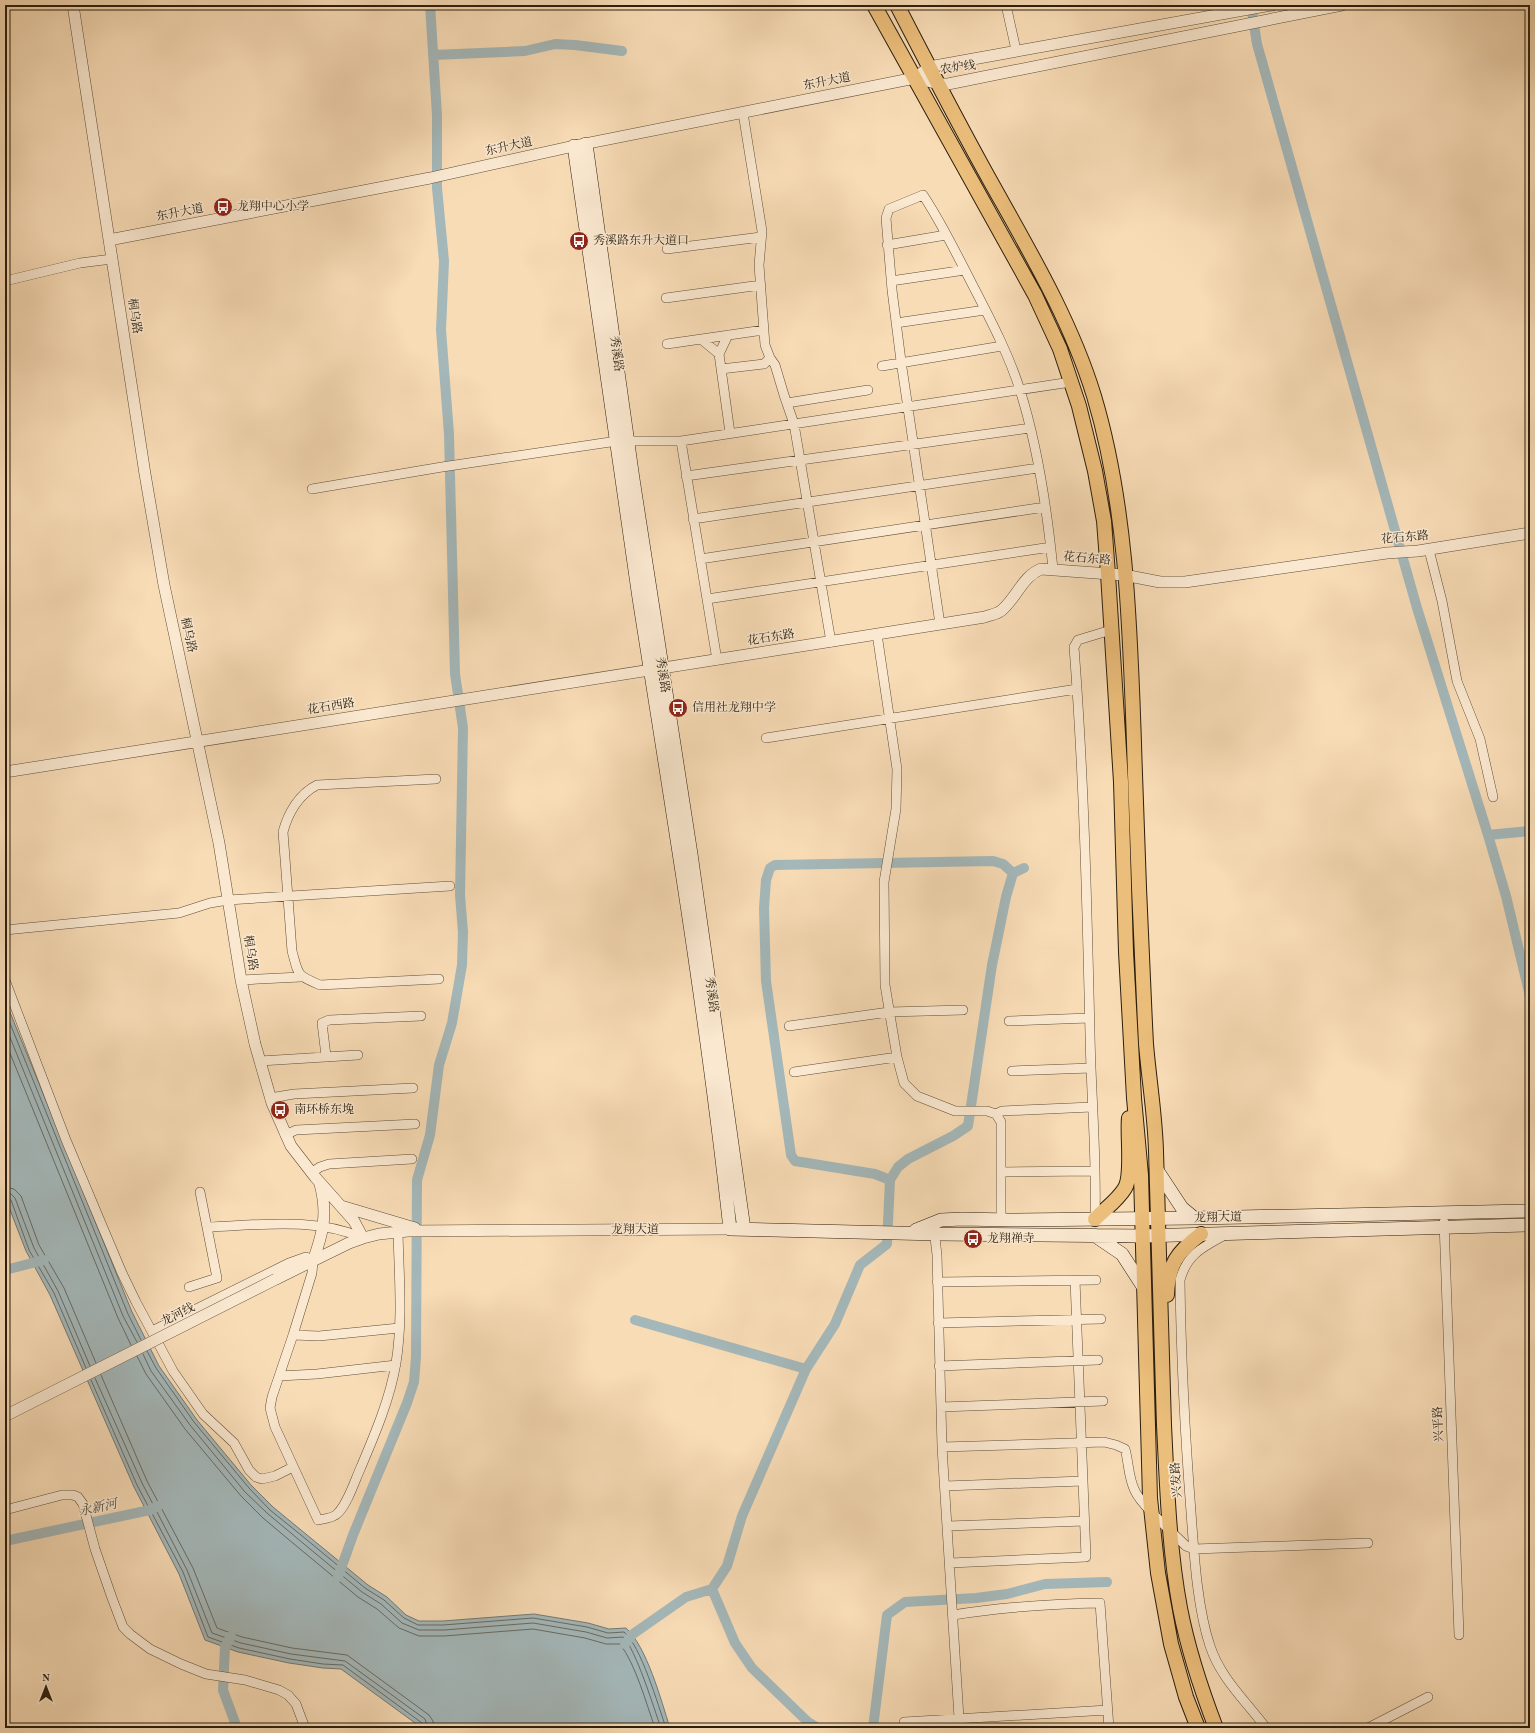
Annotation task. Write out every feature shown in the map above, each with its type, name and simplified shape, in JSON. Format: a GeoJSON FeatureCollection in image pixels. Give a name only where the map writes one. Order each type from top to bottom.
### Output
{"type":"FeatureCollection","features":[{"type":"Feature","properties":{"kind":"main road"},"geometry":{"type":"LineString","coordinates":[[874,5],[1035,295],[1060,349],[1079,406],[1095,471],[1104,521],[1121,782],[1126,952],[1134,1098],[1141,1168],[1152,1511],[1158,1573],[1171,1644],[1186,1697],[1198,1728]]}},
{"type":"Feature","properties":{"kind":"main road"},"geometry":{"type":"LineString","coordinates":[[897,5],[1038,268],[1064,321],[1081,360],[1094,398],[1112,472],[1123,552],[1132,683],[1146,1044],[1148,1070],[1154,1107],[1166,1464],[1174,1570],[1186,1637],[1195,1670],[1216,1728]]}},
{"type":"Feature","properties":{"kind":"main road","name":"秀溪路"},"geometry":{"type":"LineString","coordinates":[[580,145],[656,670],[721,1144],[730,1229]]}},
{"type":"Feature","properties":{"kind":"main road","name":"秀溪路"},"geometry":{"type":"LineString","coordinates":[[656,670],[691,854],[744,1229]]}},
{"type":"Feature","properties":{"kind":"main road"},"geometry":{"type":"LineString","coordinates":[[1095,1219],[1118,1198],[1126,1187],[1128,1177],[1129,1120],[1134,1098]]}},
{"type":"Feature","properties":{"kind":"main road"},"geometry":{"type":"LineString","coordinates":[[1157,1170],[1182,1208],[1194,1218]]}},
{"type":"Feature","properties":{"kind":"main road","name":"龙翔大道"},"geometry":{"type":"LineString","coordinates":[[934,1228],[941,1220],[962,1219],[1158,1219],[1530,1211]]}},
{"type":"Feature","properties":{"kind":"main road","name":"龙翔大道"},"geometry":{"type":"LineString","coordinates":[[730,1229],[908,1232],[923,1228],[934,1228],[1142,1236],[1530,1225]]}},
{"type":"Feature","properties":{"kind":"main road"},"geometry":{"type":"LineString","coordinates":[[1162,1365],[1167,1334],[1167,1282],[1178,1254],[1201,1234]]}},
{"type":"Feature","properties":{"kind":"main road"},"geometry":{"type":"LineString","coordinates":[[1094,1235],[1122,1254],[1144,1288]]}},
{"type":"Feature","properties":{"kind":"street","name":"桐乌路"},"geometry":{"type":"LineString","coordinates":[[73,5],[164,586],[219,843],[241,980],[260,1061],[270,1098],[291,1146],[311,1173],[354,1221],[363,1238]]}},
{"type":"Feature","properties":{"kind":"street"},"geometry":{"type":"LineString","coordinates":[[1006,5],[1016,50]]}},
{"type":"Feature","properties":{"kind":"street","name":"农炉线"},"geometry":{"type":"LineString","coordinates":[[915,78],[939,84],[948,84],[1342,5]]}},
{"type":"Feature","properties":{"kind":"street","name":"农炉线"},"geometry":{"type":"LineString","coordinates":[[915,78],[930,67],[1016,50],[1268,6]]}},
{"type":"Feature","properties":{"kind":"street"},"geometry":{"type":"LineString","coordinates":[[1267,21],[1268,6]]}},
{"type":"Feature","properties":{"kind":"street","name":"东升大道"},"geometry":{"type":"LineString","coordinates":[[109,240],[430,178],[580,145],[915,78]]}},
{"type":"Feature","properties":{"kind":"street"},"geometry":{"type":"LineString","coordinates":[[743,113],[760,216],[760,265],[765,345],[770,358],[775,365],[794,424],[831,642]]}},
{"type":"Feature","properties":{"kind":"street"},"geometry":{"type":"LineString","coordinates":[[940,624],[901,363],[887,244],[886,218],[889,209],[923,194],[985,310],[1020,390],[1038,468],[1051,547],[1053,569]]}},
{"type":"Feature","properties":{"kind":"street"},"geometry":{"type":"LineString","coordinates":[[887,244],[946,235]]}},
{"type":"Feature","properties":{"kind":"street"},"geometry":{"type":"LineString","coordinates":[[667,249],[761,237]]}},
{"type":"Feature","properties":{"kind":"street"},"geometry":{"type":"LineString","coordinates":[[5,281],[80,263],[112,259]]}},
{"type":"Feature","properties":{"kind":"street"},"geometry":{"type":"LineString","coordinates":[[891,281],[964,270]]}},
{"type":"Feature","properties":{"kind":"street"},"geometry":{"type":"LineString","coordinates":[[666,298],[761,285]]}},
{"type":"Feature","properties":{"kind":"street"},"geometry":{"type":"LineString","coordinates":[[896,323],[985,310]]}},
{"type":"Feature","properties":{"kind":"street"},"geometry":{"type":"LineString","coordinates":[[667,344],[764,330]]}},
{"type":"Feature","properties":{"kind":"street"},"geometry":{"type":"LineString","coordinates":[[718,354],[728,335]]}},
{"type":"Feature","properties":{"kind":"street"},"geometry":{"type":"LineString","coordinates":[[701,339],[718,354],[730,433]]}},
{"type":"Feature","properties":{"kind":"street"},"geometry":{"type":"LineString","coordinates":[[882,366],[1002,346]]}},
{"type":"Feature","properties":{"kind":"street"},"geometry":{"type":"LineString","coordinates":[[721,369],[764,364],[770,358]]}},
{"type":"Feature","properties":{"kind":"street"},"geometry":{"type":"LineString","coordinates":[[312,489],[622,440],[681,441],[1071,382]]}},
{"type":"Feature","properties":{"kind":"street"},"geometry":{"type":"LineString","coordinates":[[787,403],[868,390]]}},
{"type":"Feature","properties":{"kind":"street"},"geometry":{"type":"LineString","coordinates":[[686,476],[1030,428]]}},
{"type":"Feature","properties":{"kind":"street"},"geometry":{"type":"LineString","coordinates":[[681,441],[716,660]]}},
{"type":"Feature","properties":{"kind":"street"},"geometry":{"type":"LineString","coordinates":[[693,519],[1038,468]]}},
{"type":"Feature","properties":{"kind":"street"},"geometry":{"type":"LineString","coordinates":[[700,559],[1045,507]]}},
{"type":"Feature","properties":{"kind":"street","name":"花石东路"},"geometry":{"type":"LineString","coordinates":[[656,670],[985,617],[1001,611],[1014,598],[1023,583],[1033,572],[1041,569],[1124,575],[1160,582],[1185,582],[1387,552],[1423,550],[1530,533]]}},
{"type":"Feature","properties":{"kind":"street"},"geometry":{"type":"LineString","coordinates":[[707,599],[1051,547]]}},
{"type":"Feature","properties":{"kind":"street"},"geometry":{"type":"LineString","coordinates":[[1423,550],[1442,601],[1457,681],[1480,739],[1493,797]]}},
{"type":"Feature","properties":{"kind":"street"},"geometry":{"type":"LineString","coordinates":[[1095,1219],[1095,1171],[1082,769],[1074,647],[1078,640],[1111,630]]}},
{"type":"Feature","properties":{"kind":"street"},"geometry":{"type":"LineString","coordinates":[[877,634],[897,769],[897,790],[884,882],[885,985],[896,1057],[904,1084],[917,1096],[955,1110],[987,1110],[996,1114],[1001,1122],[1001,1220]]}},
{"type":"Feature","properties":{"kind":"street","name":"花石西路"},"geometry":{"type":"LineString","coordinates":[[5,772],[656,670]]}},
{"type":"Feature","properties":{"kind":"street"},"geometry":{"type":"LineString","coordinates":[[766,738],[1077,689]]}},
{"type":"Feature","properties":{"kind":"street"},"geometry":{"type":"LineString","coordinates":[[301,977],[297,970],[292,951],[283,832],[286,822],[294,807],[307,790],[317,785],[436,778]]}},
{"type":"Feature","properties":{"kind":"street"},"geometry":{"type":"LineString","coordinates":[[5,930],[179,913],[210,903],[228,900],[450,886]]}},
{"type":"Feature","properties":{"kind":"street"},"geometry":{"type":"LineString","coordinates":[[241,980],[301,977],[320,985],[439,978]]}},
{"type":"Feature","properties":{"kind":"street"},"geometry":{"type":"LineString","coordinates":[[5,980],[69,1146],[122,1273],[136,1302],[180,1382],[203,1414],[234,1443],[249,1470],[256,1476],[262,1479],[275,1476],[293,1467]]}},
{"type":"Feature","properties":{"kind":"street"},"geometry":{"type":"LineString","coordinates":[[789,1026],[888,1012],[963,1010]]}},
{"type":"Feature","properties":{"kind":"street"},"geometry":{"type":"LineString","coordinates":[[326,1056],[322,1023],[329,1020],[421,1016]]}},
{"type":"Feature","properties":{"kind":"street"},"geometry":{"type":"LineString","coordinates":[[1009,1021],[1089,1018]]}},
{"type":"Feature","properties":{"kind":"street"},"geometry":{"type":"LineString","coordinates":[[260,1061],[358,1055]]}},
{"type":"Feature","properties":{"kind":"street"},"geometry":{"type":"LineString","coordinates":[[794,1072],[896,1057]]}},
{"type":"Feature","properties":{"kind":"street"},"geometry":{"type":"LineString","coordinates":[[1012,1071],[1091,1068]]}},
{"type":"Feature","properties":{"kind":"street"},"geometry":{"type":"LineString","coordinates":[[270,1098],[294,1094],[413,1088]]}},
{"type":"Feature","properties":{"kind":"street"},"geometry":{"type":"LineString","coordinates":[[996,1114],[1002,1110],[1092,1107]]}},
{"type":"Feature","properties":{"kind":"street"},"geometry":{"type":"LineString","coordinates":[[285,1134],[296,1130],[415,1124]]}},
{"type":"Feature","properties":{"kind":"street"},"geometry":{"type":"LineString","coordinates":[[311,1173],[320,1167],[329,1164],[412,1159]]}},
{"type":"Feature","properties":{"kind":"street"},"geometry":{"type":"LineString","coordinates":[[1001,1172],[1095,1171]]}},
{"type":"Feature","properties":{"kind":"street"},"geometry":{"type":"LineString","coordinates":[[319,1182],[326,1210],[323,1226],[293,1336],[272,1397],[270,1408],[271,1417],[318,1520],[338,1514],[344,1504],[373,1438],[388,1396],[396,1365],[403,1231]]}},
{"type":"Feature","properties":{"kind":"street"},"geometry":{"type":"LineString","coordinates":[[189,1287],[217,1278],[200,1192]]}},
{"type":"Feature","properties":{"kind":"street"},"geometry":{"type":"LineString","coordinates":[[340,1206],[427,1231]]}},
{"type":"Feature","properties":{"kind":"street","name":"兴平路"},"geometry":{"type":"LineString","coordinates":[[1444,1213],[1459,1635]]}},
{"type":"Feature","properties":{"kind":"street"},"geometry":{"type":"LineString","coordinates":[[208,1227],[292,1224],[323,1226],[341,1229],[363,1238]]}},
{"type":"Feature","properties":{"kind":"street"},"geometry":{"type":"LineString","coordinates":[[934,1228],[938,1282],[942,1447],[959,1718]]}},
{"type":"Feature","properties":{"kind":"street","name":"龙翔大道"},"geometry":{"type":"LineString","coordinates":[[363,1238],[403,1231],[730,1229]]}},
{"type":"Feature","properties":{"kind":"street","name":"兴发路"},"geometry":{"type":"LineString","coordinates":[[1227,1234],[1207,1244],[1196,1253],[1183,1267],[1180,1280],[1188,1467],[1194,1549],[1199,1593],[1210,1647],[1224,1676],[1266,1728]]}},
{"type":"Feature","properties":{"kind":"street","name":"龙河线"},"geometry":{"type":"LineString","coordinates":[[5,1416],[276,1279],[363,1238]]}},
{"type":"Feature","properties":{"kind":"street"},"geometry":{"type":"LineString","coordinates":[[152,1331],[289,1262],[306,1257],[313,1261]]}},
{"type":"Feature","properties":{"kind":"street"},"geometry":{"type":"LineString","coordinates":[[950,1563],[1086,1557],[1075,1280]]}},
{"type":"Feature","properties":{"kind":"street"},"geometry":{"type":"LineString","coordinates":[[938,1282],[1096,1280]]}},
{"type":"Feature","properties":{"kind":"street"},"geometry":{"type":"LineString","coordinates":[[938,1323],[1101,1319]]}},
{"type":"Feature","properties":{"kind":"street"},"geometry":{"type":"LineString","coordinates":[[293,1336],[319,1336],[399,1328]]}},
{"type":"Feature","properties":{"kind":"street"},"geometry":{"type":"LineString","coordinates":[[939,1366],[1098,1360]]}},
{"type":"Feature","properties":{"kind":"street"},"geometry":{"type":"LineString","coordinates":[[279,1376],[317,1374],[396,1365]]}},
{"type":"Feature","properties":{"kind":"street"},"geometry":{"type":"LineString","coordinates":[[941,1407],[1103,1401]]}},
{"type":"Feature","properties":{"kind":"street"},"geometry":{"type":"LineString","coordinates":[[942,1447],[1104,1442],[1116,1445],[1125,1449],[1128,1458],[1129,1476],[1135,1493],[1186,1546],[1194,1549],[1368,1543]]}},
{"type":"Feature","properties":{"kind":"street"},"geometry":{"type":"LineString","coordinates":[[945,1486],[1083,1481]]}},
{"type":"Feature","properties":{"kind":"street"},"geometry":{"type":"LineString","coordinates":[[5,1510],[62,1495],[73,1495],[78,1497],[83,1504],[93,1542],[123,1627],[150,1649],[181,1664],[212,1676],[234,1678],[279,1690],[288,1695],[296,1704],[305,1728]]}},
{"type":"Feature","properties":{"kind":"street"},"geometry":{"type":"LineString","coordinates":[[948,1526],[1084,1521]]}},
{"type":"Feature","properties":{"kind":"street"},"geometry":{"type":"LineString","coordinates":[[953,1613],[1019,1606],[1100,1603],[1109,1728]]}},
{"type":"Feature","properties":{"kind":"street"},"geometry":{"type":"LineString","coordinates":[[1368,1728],[1428,1697]]}},
{"type":"Feature","properties":{"kind":"street"},"geometry":{"type":"LineString","coordinates":[[904,1722],[1108,1710]]}},
{"type":"Feature","properties":{"kind":"water"},"geometry":{"type":"Polygon","coordinates":[[[5,1000],[132,1312],[159,1366],[197,1420],[251,1485],[273,1507],[368,1585],[387,1597],[406,1615],[419,1621],[443,1621],[534,1614],[588,1623],[609,1629],[626,1628],[634,1637],[647,1661],[658,1689],[670,1728],[422,1728],[341,1669],[289,1663],[238,1652],[205,1640],[179,1574],[134,1487],[50,1295],[26,1251],[5,1197],[5,1000]]]}},
{"type":"Feature","properties":{"kind":"waterway"},"geometry":{"type":"LineString","coordinates":[[338,1577],[353,1535],[407,1403],[414,1382],[416,1357],[417,1180],[430,1135],[439,1065],[452,1023],[462,965],[463,932],[460,895],[463,728],[455,674],[449,434],[441,330],[444,261],[437,188],[437,115],[430,5]]}},
{"type":"Feature","properties":{"kind":"waterway"},"geometry":{"type":"LineString","coordinates":[[1251,5],[1257,44],[1417,608],[1506,896],[1530,996]]}},
{"type":"Feature","properties":{"kind":"waterway"},"geometry":{"type":"LineString","coordinates":[[433,55],[525,51],[555,44],[622,51]]}},
{"type":"Feature","properties":{"kind":"waterway"},"geometry":{"type":"LineString","coordinates":[[1488,835],[1530,831]]}},
{"type":"Feature","properties":{"kind":"waterway"},"geometry":{"type":"LineString","coordinates":[[890,1180],[875,1174],[795,1161],[791,1155],[766,981],[764,908],[766,880],[770,868],[775,865],[993,861],[1003,864],[1013,873]]}},
{"type":"Feature","properties":{"kind":"waterway"},"geometry":{"type":"LineString","coordinates":[[625,1644],[633,1634],[686,1597],[712,1589],[727,1566],[742,1516],[806,1369],[835,1324],[860,1265],[887,1244],[890,1180],[898,1167],[908,1159],[953,1136],[968,1126],[992,965],[1006,897],[1013,873],[1024,868]]}},
{"type":"Feature","properties":{"kind":"waterway"},"geometry":{"type":"LineString","coordinates":[[5,1270],[44,1260]]}},
{"type":"Feature","properties":{"kind":"waterway"},"geometry":{"type":"LineString","coordinates":[[635,1320],[806,1369]]}},
{"type":"Feature","properties":{"kind":"waterway","name":"永新河"},"geometry":{"type":"LineString","coordinates":[[5,1541],[150,1510],[158,1506]]}},
{"type":"Feature","properties":{"kind":"waterway"},"geometry":{"type":"LineString","coordinates":[[873,1728],[887,1615],[905,1602],[976,1598],[1007,1594],[1045,1584],[1107,1582]]}},
{"type":"Feature","properties":{"kind":"waterway"},"geometry":{"type":"LineString","coordinates":[[712,1589],[735,1643],[752,1668],[808,1722],[818,1728]]}},
{"type":"Feature","properties":{"kind":"waterway"},"geometry":{"type":"LineString","coordinates":[[231,1636],[225,1647],[223,1690],[237,1728]]}},
{"type":"Feature","properties":{"kind":"place","name":"龙翔中心小学"},"geometry":{"type":"Point","coordinates":[223,207]}},
{"type":"Feature","properties":{"kind":"place","name":"秀溪路东升大道口"},"geometry":{"type":"Point","coordinates":[579,241]}},
{"type":"Feature","properties":{"kind":"place","name":"信用社龙翔中学"},"geometry":{"type":"Point","coordinates":[678,708]}},
{"type":"Feature","properties":{"kind":"place","name":"南环桥东堍"},"geometry":{"type":"Point","coordinates":[280,1110]}},
{"type":"Feature","properties":{"kind":"place","name":"龙翔禅寺"},"geometry":{"type":"Point","coordinates":[973,1239]}}]}
